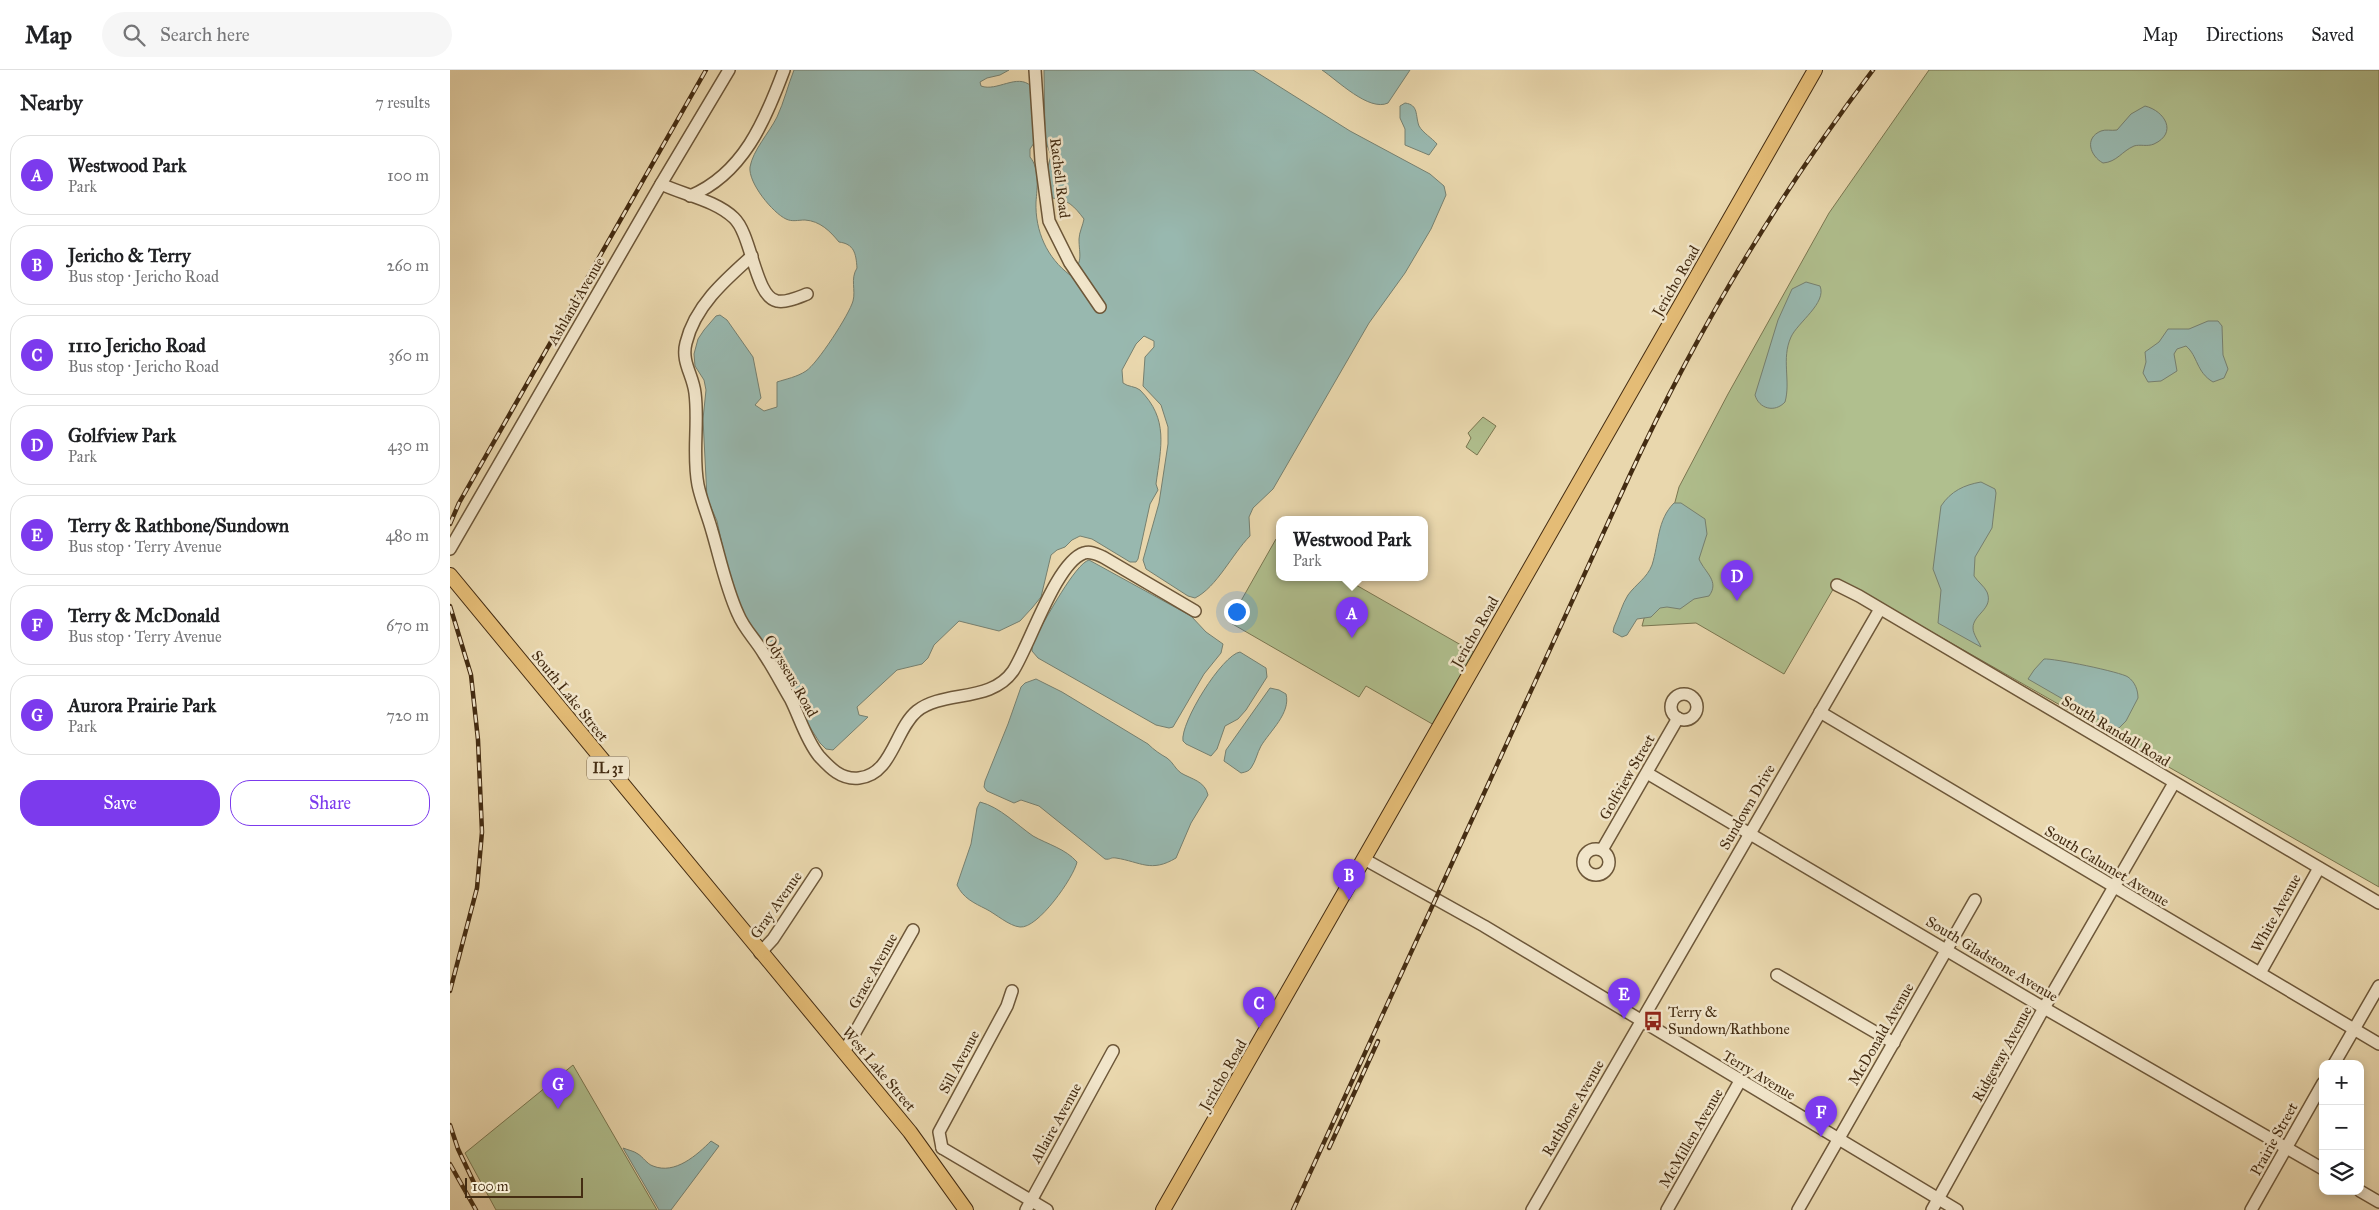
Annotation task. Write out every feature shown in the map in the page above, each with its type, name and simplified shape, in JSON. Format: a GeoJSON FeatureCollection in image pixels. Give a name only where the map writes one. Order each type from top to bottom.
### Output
{"type":"FeatureCollection","features":[{"type":"Feature","properties":{"kind":"main road","name":"Jericho Road"},"geometry":{"type":"LineString","coordinates":[[1163,1210],[1815,70]]}},
{"type":"Feature","properties":{"kind":"main road","name":"South Lake Street"},"geometry":{"type":"LineString","coordinates":[[450,575],[760,953]]}},
{"type":"Feature","properties":{"kind":"main road","name":"West Lake Street"},"geometry":{"type":"LineString","coordinates":[[760,953],[844,1052],[927,1156],[966,1210]]}},
{"type":"Feature","properties":{"kind":"street","name":"Ashland Avenue"},"geometry":{"type":"LineString","coordinates":[[450,549],[660,184],[730,70]]}},
{"type":"Feature","properties":{"kind":"street"},"geometry":{"type":"LineString","coordinates":[[690,196],[708,188],[730,171],[763,121],[784,70]]}},
{"type":"Feature","properties":{"kind":"street","name":"Rachell Road"},"geometry":{"type":"LineString","coordinates":[[1035,70],[1041,161],[1049,222],[1070,263],[1100,307]]}},
{"type":"Feature","properties":{"kind":"street"},"geometry":{"type":"LineString","coordinates":[[660,184],[720,208],[735,218],[746,237],[765,293],[776,301],[783,301],[807,294]]}},
{"type":"Feature","properties":{"kind":"street","name":"Odysseus Road"},"geometry":{"type":"LineString","coordinates":[[752,256],[722,282],[714,292],[690,329],[686,342],[685,364],[692,378],[696,394],[695,448],[698,487],[738,615],[764,653],[791,701],[814,749],[833,770],[849,778],[863,778],[883,763],[890,754],[901,732],[918,710],[987,690],[1005,680],[1013,671],[1038,616],[1061,578],[1071,563],[1082,554],[1094,553],[1103,557],[1195,611]]}},
{"type":"Feature","properties":{"kind":"street","name":"South Randall Road"},"geometry":{"type":"LineString","coordinates":[[1837,585],[2379,903]]}},
{"type":"Feature","properties":{"kind":"street","name":"Sundown Drive"},"geometry":{"type":"LineString","coordinates":[[1640,1021],[1880,609]]}},
{"type":"Feature","properties":{"kind":"street","name":"South Calumet Avenue"},"geometry":{"type":"LineString","coordinates":[[1820,712],[2379,1044]]}},
{"type":"Feature","properties":{"kind":"street","name":"Golfview Street"},"geometry":{"type":"LineString","coordinates":[[1602,850],[1678,718]]}},
{"type":"Feature","properties":{"kind":"street","name":"South Gladstone Avenue"},"geometry":{"type":"LineString","coordinates":[[1647,774],[1750,832],[2044,1008],[2319,1167]]}},
{"type":"Feature","properties":{"kind":"street","name":"Ridgeway Avenue"},"geometry":{"type":"LineString","coordinates":[[1932,1210],[2044,1008],[2174,783]]}},
{"type":"Feature","properties":{"kind":"street","name":"Terry Avenue"},"geometry":{"type":"LineString","coordinates":[[1364,860],[1484,926],[1957,1210]]}},
{"type":"Feature","properties":{"kind":"street","name":"White Avenue"},"geometry":{"type":"LineString","coordinates":[[2260,973],[2319,868]]}},
{"type":"Feature","properties":{"kind":"street","name":"Gray Avenue"},"geometry":{"type":"LineString","coordinates":[[760,953],[773,939],[816,874]]}},
{"type":"Feature","properties":{"kind":"street","name":"McDonald Avenue"},"geometry":{"type":"LineString","coordinates":[[1798,1210],[1975,900]]}},
{"type":"Feature","properties":{"kind":"street","name":"Grace Avenue"},"geometry":{"type":"LineString","coordinates":[[844,1052],[913,930]]}},
{"type":"Feature","properties":{"kind":"street"},"geometry":{"type":"LineString","coordinates":[[1777,975],[1894,1043]]}},
{"type":"Feature","properties":{"kind":"street"},"geometry":{"type":"LineString","coordinates":[[2336,1060],[2379,986]]}},
{"type":"Feature","properties":{"kind":"street","name":"Sill Avenue"},"geometry":{"type":"LineString","coordinates":[[942,1148],[939,1132],[1012,992]]}},
{"type":"Feature","properties":{"kind":"street","name":"Rathbone Avenue"},"geometry":{"type":"LineString","coordinates":[[1532,1210],[1640,1021]]}},
{"type":"Feature","properties":{"kind":"street","name":"Allaire Avenue"},"geometry":{"type":"LineString","coordinates":[[1028,1205],[1113,1051]]}},
{"type":"Feature","properties":{"kind":"street","name":"McMillen Avenue"},"geometry":{"type":"LineString","coordinates":[[1667,1210],[1740,1081]]}},
{"type":"Feature","properties":{"kind":"street","name":"Prairie Street"},"geometry":{"type":"LineString","coordinates":[[2251,1210],[2319,1091]]}},
{"type":"Feature","properties":{"kind":"street"},"geometry":{"type":"LineString","coordinates":[[927,1156],[942,1148],[1028,1205],[1047,1210]]}},
{"type":"Feature","properties":{"kind":"street"},"geometry":{"type":"LineString","coordinates":[[2364,1193],[2379,1202]]}},
{"type":"Feature","properties":{"kind":"green space"},"geometry":{"type":"Polygon","coordinates":[[[1929,70],[2379,70],[2379,887],[1839,579],[1784,674],[1696,623],[1642,626],[1679,487],[1728,394],[1829,213],[1929,70]]]}},
{"type":"Feature","properties":{"kind":"green space"},"geometry":{"type":"Polygon","coordinates":[[[1483,417],[1496,426],[1477,455],[1466,447],[1471,438],[1468,433],[1483,417]]]}},
{"type":"Feature","properties":{"kind":"green space"},"geometry":{"type":"Polygon","coordinates":[[[1276,539],[1276,581],[1349,581],[1475,653],[1434,725],[1366,686],[1359,697],[1229,622],[1276,539]]]}},
{"type":"Feature","properties":{"kind":"green space"},"geometry":{"type":"Polygon","coordinates":[[[573,1065],[657,1210],[496,1210],[465,1153],[573,1065]]]}},
{"type":"Feature","properties":{"kind":"water"},"geometry":{"type":"Polygon","coordinates":[[[794,70],[1009,70],[980,82],[981,86],[994,87],[1020,81],[1031,86],[1034,143],[1030,149],[1030,157],[1037,173],[1036,213],[1040,233],[1049,252],[1070,275],[1079,262],[1079,237],[1084,219],[1066,201],[1051,198],[1047,171],[1051,155],[1045,140],[1044,70],[1253,70],[1350,131],[1430,174],[1444,186],[1446,195],[1431,229],[1405,273],[1369,323],[1273,489],[1253,508],[1249,517],[1250,536],[1203,593],[1195,598],[1188,596],[1146,569],[1143,560],[1159,503],[1168,444],[1168,427],[1161,405],[1143,386],[1145,357],[1154,347],[1154,341],[1144,336],[1136,344],[1122,370],[1123,383],[1140,390],[1149,401],[1159,423],[1161,446],[1156,484],[1158,490],[1150,504],[1136,562],[1130,562],[1092,539],[1080,536],[1072,540],[1065,547],[1051,555],[1041,597],[1020,621],[999,631],[959,621],[934,645],[928,658],[922,664],[897,670],[857,707],[859,715],[868,717],[833,750],[826,749],[820,743],[808,724],[767,648],[745,617],[731,585],[717,521],[707,498],[703,419],[706,390],[704,380],[695,366],[694,354],[698,339],[704,330],[716,316],[720,315],[727,320],[753,357],[761,398],[755,405],[764,411],[777,407],[777,382],[799,375],[811,367],[846,317],[853,301],[853,280],[857,268],[855,254],[851,247],[839,242],[820,224],[805,220],[786,219],[781,216],[762,197],[750,174],[754,154],[777,117],[794,70]]]}},
{"type":"Feature","properties":{"kind":"water"},"geometry":{"type":"Polygon","coordinates":[[[1322,70],[1410,70],[1388,103],[1380,105],[1354,94],[1322,70]]]}},
{"type":"Feature","properties":{"kind":"water"},"geometry":{"type":"Polygon","coordinates":[[[1405,103],[1415,108],[1419,126],[1437,144],[1429,155],[1405,145],[1405,129],[1400,118],[1400,106],[1405,103]]]}},
{"type":"Feature","properties":{"kind":"water"},"geometry":{"type":"Polygon","coordinates":[[[2145,106],[2158,112],[2163,117],[2167,128],[2166,134],[2154,144],[2134,146],[2108,162],[2103,163],[2098,160],[2092,152],[2092,138],[2101,131],[2117,130],[2131,114],[2145,106]]]}},
{"type":"Feature","properties":{"kind":"water"},"geometry":{"type":"Polygon","coordinates":[[[1806,282],[1820,286],[1819,299],[1816,306],[1795,331],[1788,345],[1786,362],[1787,394],[1785,402],[1777,408],[1768,408],[1760,404],[1755,395],[1778,320],[1792,289],[1806,282]]]}},
{"type":"Feature","properties":{"kind":"water"},"geometry":{"type":"Polygon","coordinates":[[[2208,321],[2218,321],[2222,326],[2223,355],[2228,369],[2224,378],[2213,382],[2207,378],[2186,346],[2177,349],[2174,354],[2177,371],[2161,381],[2148,382],[2143,373],[2146,362],[2145,352],[2159,342],[2168,329],[2189,329],[2208,321]]]}},
{"type":"Feature","properties":{"kind":"water"},"geometry":{"type":"Polygon","coordinates":[[[1981,482],[1995,489],[1996,493],[1992,528],[1975,557],[1974,576],[1986,590],[1988,598],[1986,607],[1976,619],[1973,628],[1981,647],[1938,623],[1941,590],[1933,569],[1941,506],[1958,489],[1981,482]]]}},
{"type":"Feature","properties":{"kind":"water"},"geometry":{"type":"Polygon","coordinates":[[[1674,503],[1681,503],[1705,519],[1707,534],[1699,559],[1712,581],[1712,591],[1709,596],[1694,599],[1680,609],[1660,608],[1651,617],[1637,619],[1627,635],[1622,637],[1613,632],[1614,627],[1628,595],[1650,570],[1661,524],[1674,503]]]}},
{"type":"Feature","properties":{"kind":"water"},"geometry":{"type":"Polygon","coordinates":[[[1089,560],[1191,616],[1206,632],[1223,644],[1221,653],[1204,674],[1173,727],[1156,725],[1038,658],[1032,651],[1032,642],[1061,593],[1076,571],[1089,560]]]}},
{"type":"Feature","properties":{"kind":"water"},"geometry":{"type":"Polygon","coordinates":[[[1240,652],[1266,668],[1267,677],[1246,710],[1238,719],[1225,726],[1217,749],[1211,756],[1186,744],[1183,741],[1184,732],[1195,706],[1213,677],[1232,656],[1240,652]]]}},
{"type":"Feature","properties":{"kind":"water"},"geometry":{"type":"Polygon","coordinates":[[[2044,659],[2087,666],[2128,677],[2136,686],[2138,698],[2126,721],[2119,728],[2113,728],[2028,679],[2044,659]]]}},
{"type":"Feature","properties":{"kind":"water"},"geometry":{"type":"Polygon","coordinates":[[[1036,679],[1062,692],[1148,744],[1169,760],[1181,773],[1204,786],[1208,795],[1191,823],[1176,858],[1153,866],[1116,858],[1105,859],[1039,806],[1021,800],[1014,803],[987,791],[984,787],[985,781],[1021,687],[1025,683],[1036,679]]]}},
{"type":"Feature","properties":{"kind":"water"},"geometry":{"type":"Polygon","coordinates":[[[1270,688],[1286,694],[1287,701],[1283,715],[1261,746],[1251,768],[1241,773],[1224,761],[1226,750],[1270,688]]]}},
{"type":"Feature","properties":{"kind":"water"},"geometry":{"type":"Polygon","coordinates":[[[980,802],[1001,812],[1033,836],[1062,850],[1077,862],[1069,879],[1054,901],[1036,920],[1027,925],[1016,926],[977,905],[962,893],[957,885],[971,844],[977,808],[980,802]]]}},
{"type":"Feature","properties":{"kind":"water"},"geometry":{"type":"Polygon","coordinates":[[[711,1141],[719,1146],[671,1210],[659,1210],[623,1148],[640,1155],[653,1166],[669,1168],[685,1162],[711,1141]]]}},
{"type":"Feature","properties":{"kind":"railway"},"geometry":{"type":"LineString","coordinates":[[450,524],[459,503],[706,70]]}},
{"type":"Feature","properties":{"kind":"railway"},"geometry":{"type":"LineString","coordinates":[[1293,1210],[1655,423],[1710,318],[1771,216],[1873,70]]}},
{"type":"Feature","properties":{"kind":"railway"},"geometry":{"type":"LineString","coordinates":[[450,606],[471,675],[478,740],[482,832],[477,888],[450,991]]}},
{"type":"Feature","properties":{"kind":"railway"},"geometry":{"type":"LineString","coordinates":[[1329,1148],[1378,1041]]}},
{"type":"Feature","properties":{"kind":"railway"},"geometry":{"type":"LineString","coordinates":[[450,1125],[458,1149],[475,1185]]}},
{"type":"Feature","properties":{"kind":"railway"},"geometry":{"type":"LineString","coordinates":[[450,1164],[476,1210]]}},
{"type":"Feature","properties":{"kind":"place","name":"Golfview Park"},"geometry":{"type":"Point","coordinates":[1737,601]}},
{"type":"Feature","properties":{"kind":"place","name":"Westwood Park"},"geometry":{"type":"Point","coordinates":[1352,638]}},
{"type":"Feature","properties":{"kind":"place","name":"Jericho & Terry"},"geometry":{"type":"Point","coordinates":[1349,900]}},
{"type":"Feature","properties":{"kind":"place","name":"Terry & Rathbone/Sundown"},"geometry":{"type":"Point","coordinates":[1624,1019]}},
{"type":"Feature","properties":{"kind":"place","name":"Terry & Sundown/Rathbone"},"geometry":{"type":"Point","coordinates":[1653,1021]}},
{"type":"Feature","properties":{"kind":"place","name":"1110 Jericho Road"},"geometry":{"type":"Point","coordinates":[1259,1028]}},
{"type":"Feature","properties":{"kind":"place","name":"Aurora Prairie Park"},"geometry":{"type":"Point","coordinates":[558,1109]}},
{"type":"Feature","properties":{"kind":"place","name":"Terry & McDonald"},"geometry":{"type":"Point","coordinates":[1821,1137]}}]}
